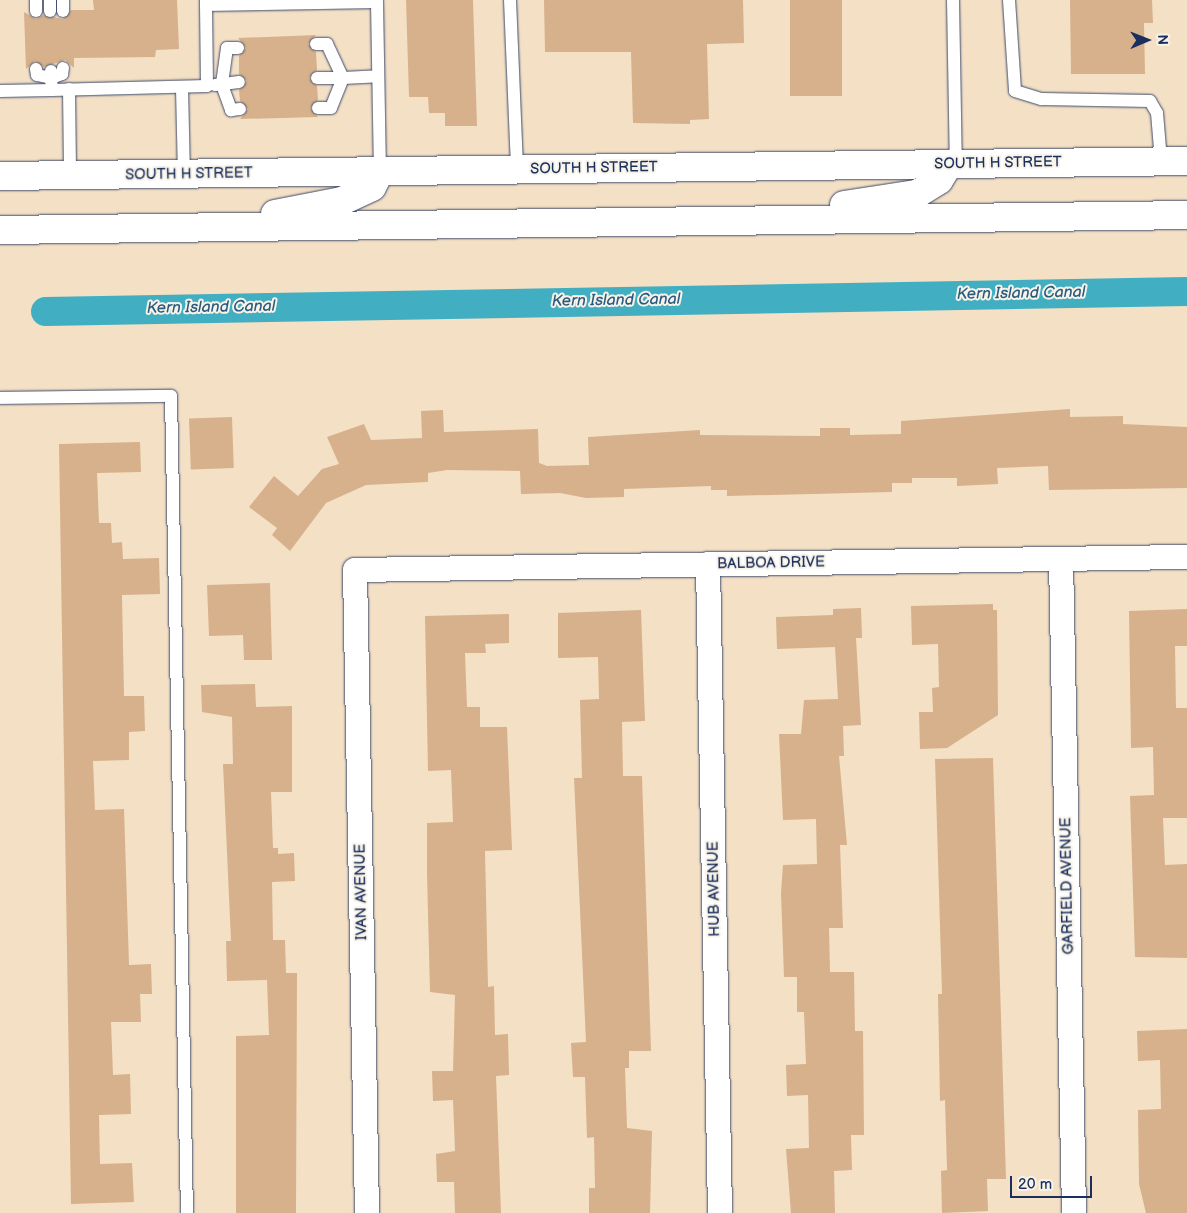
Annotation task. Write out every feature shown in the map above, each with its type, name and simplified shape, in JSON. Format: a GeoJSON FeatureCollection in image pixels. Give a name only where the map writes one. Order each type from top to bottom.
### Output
{"type":"FeatureCollection","features":[{"type":"Feature","properties":{"kind":"street","name":"SOUTH H STREET"},"geometry":{"type":"LineString","coordinates":[[0,176],[1174,161]]}},
{"type":"Feature","properties":{"kind":"street"},"geometry":{"type":"LineString","coordinates":[[746,220],[918,194],[939,180],[952,164]]}},
{"type":"Feature","properties":{"kind":"street"},"geometry":{"type":"LineString","coordinates":[[202,227],[342,201],[372,187],[380,171]]}},
{"type":"Feature","properties":{"kind":"street"},"geometry":{"type":"LineString","coordinates":[[0,230],[1187,215]]}},
{"type":"Feature","properties":{"kind":"street","name":"BALBOA DRIVE"},"geometry":{"type":"LineString","coordinates":[[355,570],[1187,556]]}},
{"type":"Feature","properties":{"kind":"street","name":"GARFIELD AVENUE"},"geometry":{"type":"LineString","coordinates":[[1061,559],[1074,1213]]}},
{"type":"Feature","properties":{"kind":"street","name":"HUB AVENUE"},"geometry":{"type":"LineString","coordinates":[[708,564],[720,1213]]}},
{"type":"Feature","properties":{"kind":"street","name":"IVAN AVENUE"},"geometry":{"type":"LineString","coordinates":[[355,570],[367,1213]]}},
{"type":"Feature","properties":{"kind":"lane"},"geometry":{"type":"LineString","coordinates":[[510,0],[517,169]]}},
{"type":"Feature","properties":{"kind":"lane"},"geometry":{"type":"LineString","coordinates":[[952,164],[953,0]]}},
{"type":"Feature","properties":{"kind":"lane"},"geometry":{"type":"LineString","coordinates":[[1009,0],[1015,91],[1042,99],[1150,101],[1157,113],[1174,161]]}},
{"type":"Feature","properties":{"kind":"lane"},"geometry":{"type":"LineString","coordinates":[[207,86],[206,2],[377,2],[380,171]]}},
{"type":"Feature","properties":{"kind":"lane"},"geometry":{"type":"LineString","coordinates":[[316,44],[327,44],[342,78],[331,108],[318,108]]}},
{"type":"Feature","properties":{"kind":"lane"},"geometry":{"type":"LineString","coordinates":[[238,48],[227,48],[222,85],[231,110],[240,109]]}},
{"type":"Feature","properties":{"kind":"lane"},"geometry":{"type":"LineString","coordinates":[[36,69],[37,75],[54,76],[69,89],[182,88],[239,82]]}},
{"type":"Feature","properties":{"kind":"lane"},"geometry":{"type":"LineString","coordinates":[[0,91],[54,76]]}},
{"type":"Feature","properties":{"kind":"lane"},"geometry":{"type":"LineString","coordinates":[[317,78],[378,76]]}},
{"type":"Feature","properties":{"kind":"lane"},"geometry":{"type":"LineString","coordinates":[[182,88],[184,174]]}},
{"type":"Feature","properties":{"kind":"lane"},"geometry":{"type":"LineString","coordinates":[[69,89],[70,175]]}},
{"type":"Feature","properties":{"kind":"lane"},"geometry":{"type":"LineString","coordinates":[[0,398],[171,396],[187,1213]]}},
{"type":"Feature","properties":{"kind":"building"},"geometry":{"type":"Polygon","coordinates":[[[93,0],[177,0],[179,49],[156,50],[155,57],[74,58],[74,68],[65,60],[44,67],[35,61],[26,69],[24,12],[36,19],[43,15],[63,19],[71,10],[94,10],[93,0]]]}},
{"type":"Feature","properties":{"kind":"building"},"geometry":{"type":"Polygon","coordinates":[[[406,0],[473,0],[477,126],[445,126],[445,113],[429,113],[428,97],[409,97],[406,0]]]}},
{"type":"Feature","properties":{"kind":"building"},"geometry":{"type":"Polygon","coordinates":[[[544,0],[743,0],[744,43],[707,44],[709,119],[690,120],[690,124],[633,123],[631,52],[545,52],[544,0]]]}},
{"type":"Feature","properties":{"kind":"building"},"geometry":{"type":"Polygon","coordinates":[[[790,0],[842,0],[842,96],[790,96],[790,0]]]}},
{"type":"Feature","properties":{"kind":"building"},"geometry":{"type":"Polygon","coordinates":[[[1070,0],[1152,0],[1153,23],[1144,23],[1145,74],[1071,74],[1070,0]]]}},
{"type":"Feature","properties":{"kind":"building"},"geometry":{"type":"Polygon","coordinates":[[[316,35],[308,44],[316,52],[317,70],[309,78],[317,86],[318,100],[310,108],[318,117],[240,119],[248,109],[240,101],[239,90],[247,81],[239,74],[239,56],[246,48],[238,38],[316,35]]]}},
{"type":"Feature","properties":{"kind":"building"},"geometry":{"type":"Polygon","coordinates":[[[1070,409],[1070,417],[1123,416],[1123,424],[1187,427],[1187,488],[1049,490],[1048,466],[997,468],[998,484],[957,486],[957,478],[912,478],[912,483],[892,483],[892,492],[727,496],[727,490],[711,490],[711,486],[624,489],[624,497],[586,498],[560,493],[521,494],[520,471],[447,470],[428,473],[428,482],[366,485],[326,503],[290,551],[272,535],[277,528],[249,507],[274,476],[298,496],[322,469],[339,464],[327,437],[364,424],[371,440],[422,438],[421,411],[443,410],[444,432],[538,429],[539,463],[547,466],[589,465],[588,437],[700,430],[700,435],[820,436],[820,428],[850,428],[850,435],[901,434],[901,421],[1070,409]]]}},
{"type":"Feature","properties":{"kind":"building"},"geometry":{"type":"Polygon","coordinates":[[[232,417],[234,468],[191,469],[189,419],[232,417]]]}},
{"type":"Feature","properties":{"kind":"building"},"geometry":{"type":"Polygon","coordinates":[[[140,442],[141,472],[97,473],[99,523],[111,523],[112,543],[122,542],[123,559],[159,558],[160,594],[122,595],[124,696],[144,696],[145,731],[129,732],[129,760],[93,761],[95,810],[124,809],[129,965],[151,964],[152,994],[140,994],[141,1022],[111,1022],[113,1075],[130,1074],[131,1114],[99,1115],[100,1164],[132,1163],[134,1202],[71,1204],[59,444],[140,442]]]}},
{"type":"Feature","properties":{"kind":"building"},"geometry":{"type":"Polygon","coordinates":[[[270,583],[272,660],[244,660],[243,635],[209,636],[207,585],[270,583]]]}},
{"type":"Feature","properties":{"kind":"building"},"geometry":{"type":"Polygon","coordinates":[[[993,604],[993,610],[997,610],[998,715],[947,748],[920,749],[919,712],[933,712],[932,688],[939,687],[938,644],[912,645],[911,606],[993,604]]]}},
{"type":"Feature","properties":{"kind":"building"},"geometry":{"type":"Polygon","coordinates":[[[861,608],[862,638],[856,638],[861,725],[843,726],[844,756],[839,756],[847,845],[840,845],[843,928],[829,928],[830,972],[854,972],[855,1031],[863,1031],[864,1135],[851,1135],[852,1170],[834,1171],[835,1213],[791,1213],[786,1149],[809,1148],[808,1095],[787,1096],[786,1065],[806,1064],[804,1012],[797,1012],[797,977],[784,977],[781,893],[783,865],[817,864],[816,819],[783,820],[779,734],[801,734],[804,700],[838,699],[835,647],[777,649],[776,617],[833,615],[833,609],[861,608]]]}},
{"type":"Feature","properties":{"kind":"building"},"geometry":{"type":"Polygon","coordinates":[[[1187,609],[1187,646],[1175,646],[1176,708],[1187,708],[1187,818],[1163,818],[1165,865],[1187,864],[1187,958],[1135,957],[1130,796],[1154,795],[1153,747],[1131,748],[1129,611],[1187,609]]]}},
{"type":"Feature","properties":{"kind":"building"},"geometry":{"type":"Polygon","coordinates":[[[641,610],[645,721],[622,722],[623,776],[642,776],[651,1051],[629,1051],[629,1068],[625,1068],[627,1128],[652,1131],[650,1213],[589,1213],[589,1188],[595,1188],[594,1137],[587,1138],[585,1077],[573,1077],[571,1043],[586,1042],[574,778],[582,778],[580,700],[599,699],[598,657],[558,658],[558,613],[641,610]]]}},
{"type":"Feature","properties":{"kind":"building"},"geometry":{"type":"Polygon","coordinates":[[[509,614],[509,643],[485,644],[486,653],[465,653],[467,707],[480,707],[480,727],[507,727],[512,850],[485,851],[488,987],[494,986],[495,1035],[508,1034],[509,1075],[496,1076],[501,1213],[455,1213],[454,1182],[437,1182],[436,1154],[455,1151],[453,1100],[433,1101],[432,1071],[453,1071],[455,995],[430,992],[427,873],[427,823],[453,822],[451,770],[428,771],[425,616],[509,614]]]}},
{"type":"Feature","properties":{"kind":"building"},"geometry":{"type":"Polygon","coordinates":[[[255,684],[256,707],[292,706],[292,792],[271,792],[273,848],[278,848],[278,854],[294,853],[295,881],[272,882],[273,940],[285,940],[286,973],[297,973],[296,1213],[236,1213],[236,1036],[269,1035],[267,980],[227,981],[226,941],[231,941],[223,764],[233,764],[232,717],[202,712],[201,685],[255,684]]]}},
{"type":"Feature","properties":{"kind":"building"},"geometry":{"type":"Polygon","coordinates":[[[993,758],[1006,1179],[987,1179],[988,1211],[942,1213],[941,1171],[947,1170],[945,1100],[940,1101],[938,994],[942,994],[935,759],[993,758]]]}},
{"type":"Feature","properties":{"kind":"building"},"geometry":{"type":"Polygon","coordinates":[[[1187,1029],[1187,1213],[1146,1213],[1139,1184],[1138,1110],[1161,1109],[1160,1060],[1138,1061],[1137,1031],[1187,1029]]]}},
{"type":"Feature","properties":{"kind":"waterway","name":"Kern Island Canal"},"geometry":{"type":"LineString","coordinates":[[45,311],[1187,291]]}}]}
